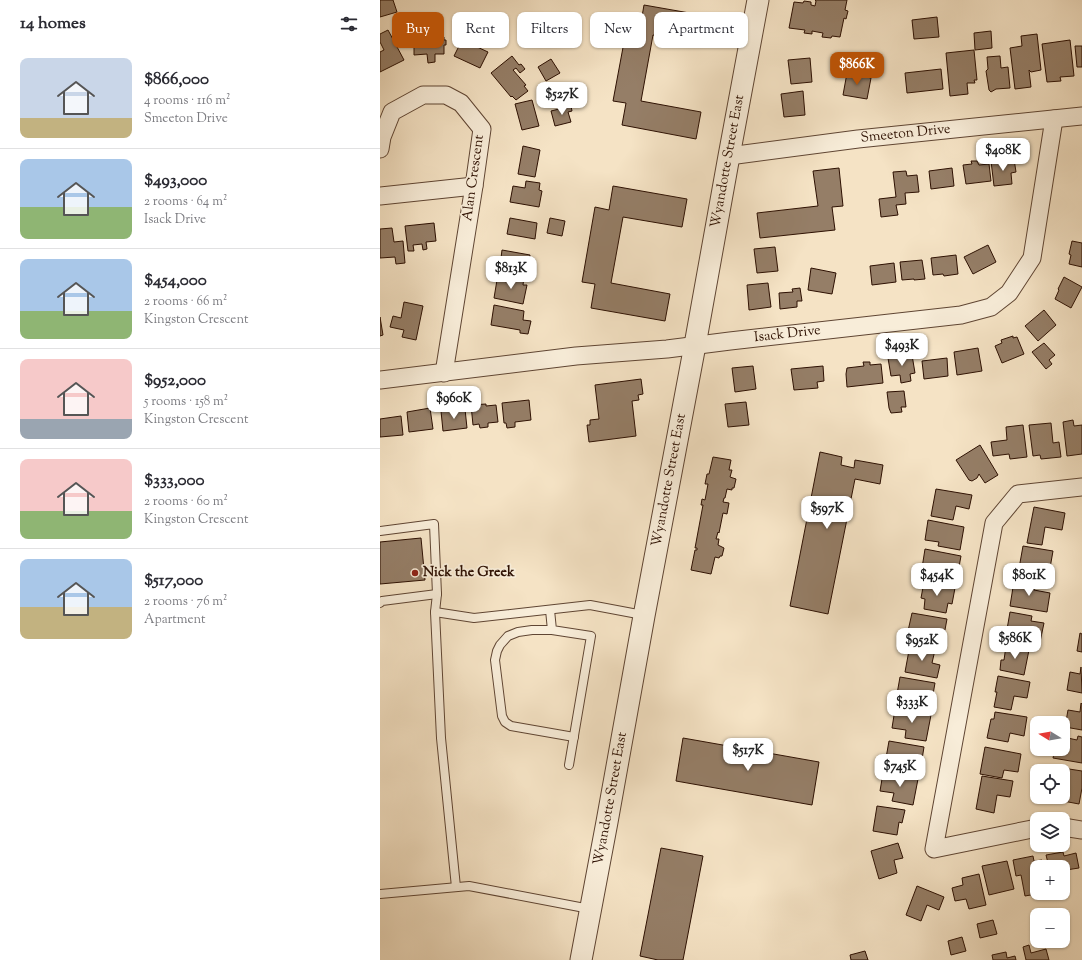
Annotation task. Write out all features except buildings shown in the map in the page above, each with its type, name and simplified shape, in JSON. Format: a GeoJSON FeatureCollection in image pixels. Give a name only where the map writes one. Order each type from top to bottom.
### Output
{"type":"FeatureCollection","features":[{"type":"Feature","properties":{"kind":"street","name":"Wyandotte Street East"},"geometry":{"type":"LineString","coordinates":[[581,960],[608,822],[644,616],[758,0]]}},
{"type":"Feature","properties":{"kind":"street","name":"Alan Crescent"},"geometry":{"type":"LineString","coordinates":[[380,149],[382,137],[392,112],[423,95],[446,96],[462,103],[482,129],[444,373]]}},
{"type":"Feature","properties":{"kind":"street","name":"Smeeton Drive"},"geometry":{"type":"LineString","coordinates":[[729,156],[858,138],[1082,116]]}},
{"type":"Feature","properties":{"kind":"street","name":"Isack Drive"},"geometry":{"type":"LineString","coordinates":[[380,380],[576,356],[667,349],[961,316],[991,307],[1009,293],[1032,258],[1054,119]]}},
{"type":"Feature","properties":{"kind":"street"},"geometry":{"type":"LineString","coordinates":[[380,196],[474,186]]}},
{"type":"Feature","properties":{"kind":"street"},"geometry":{"type":"LineString","coordinates":[[1030,829],[934,849],[994,523],[1018,494],[1082,487]]}},
{"type":"Feature","properties":{"kind":"street"},"geometry":{"type":"LineString","coordinates":[[1070,828],[1082,830]]}},
{"type":"Feature","properties":{"kind":"lane"},"geometry":{"type":"LineString","coordinates":[[380,531],[434,524],[437,594],[435,612],[441,738],[456,887]]}},
{"type":"Feature","properties":{"kind":"lane"},"geometry":{"type":"LineString","coordinates":[[380,603],[382,601],[437,594]]}},
{"type":"Feature","properties":{"kind":"lane"},"geometry":{"type":"LineString","coordinates":[[435,612],[474,618],[590,605],[644,616]]}},
{"type":"Feature","properties":{"kind":"lane"},"geometry":{"type":"LineString","coordinates":[[550,610],[552,630]]}},
{"type":"Feature","properties":{"kind":"lane"},"geometry":{"type":"LineString","coordinates":[[569,765],[574,737],[591,636],[552,630],[532,630],[518,632],[508,636],[500,645],[495,660],[502,716],[505,722],[511,726],[574,737]]}},
{"type":"Feature","properties":{"kind":"lane"},"geometry":{"type":"LineString","coordinates":[[380,894],[470,886],[590,909]]}},
{"type":"Feature","properties":{"kind":"place","name":"Nick the Greek"},"geometry":{"type":"Point","coordinates":[415,573]}}]}
